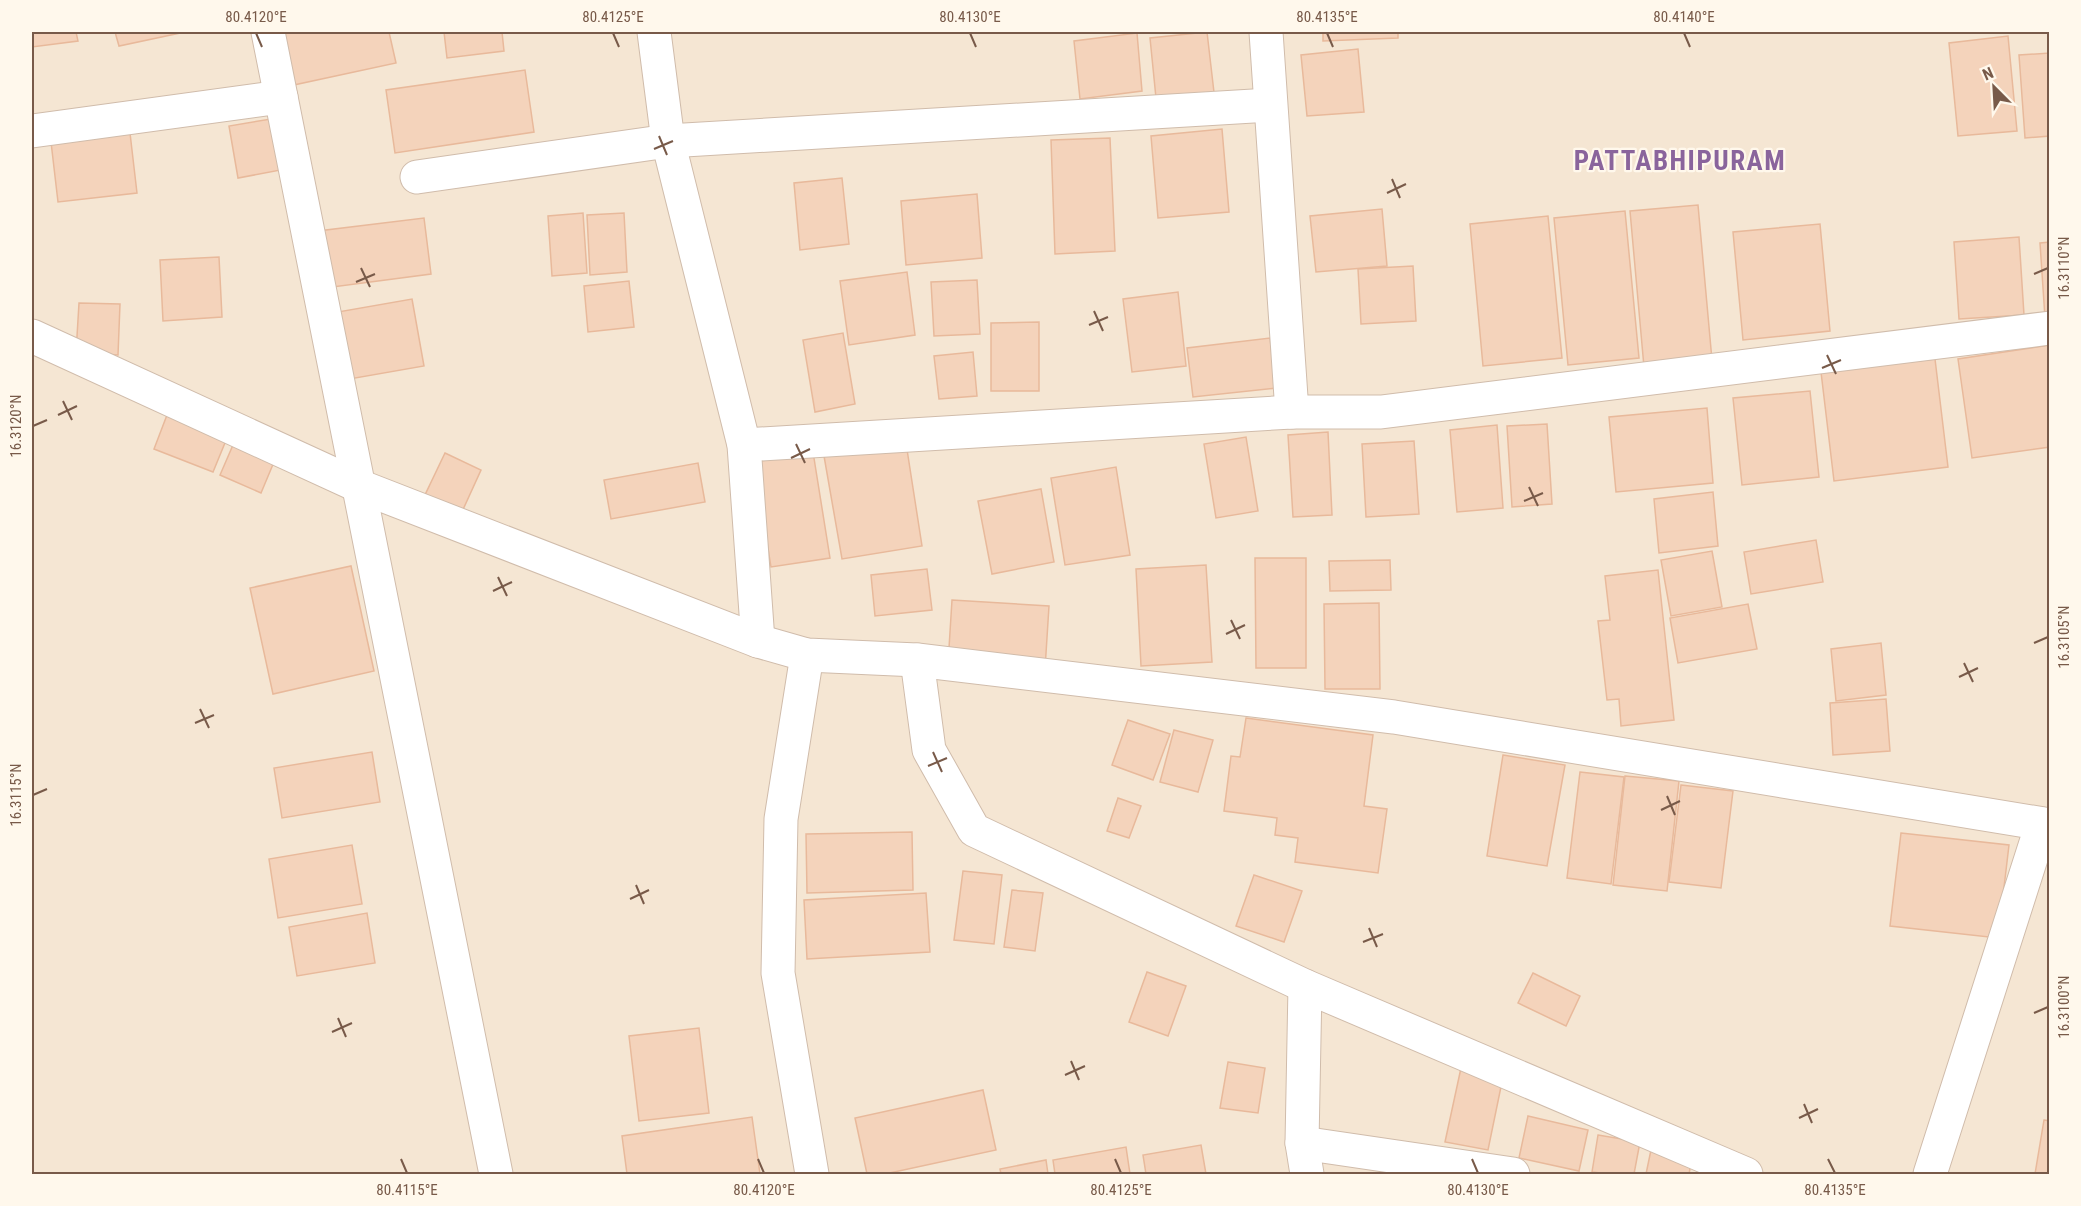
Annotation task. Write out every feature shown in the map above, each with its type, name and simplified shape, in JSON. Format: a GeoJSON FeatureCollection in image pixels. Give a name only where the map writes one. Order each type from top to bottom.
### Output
{"type":"FeatureCollection","features":[{"type":"Feature","properties":{"kind":"street"},"geometry":{"type":"LineString","coordinates":[[268,32],[496,1174]]}},
{"type":"Feature","properties":{"kind":"street"},"geometry":{"type":"LineString","coordinates":[[654,32],[668,141],[744,445],[758,641]]}},
{"type":"Feature","properties":{"kind":"street"},"geometry":{"type":"LineString","coordinates":[[1266,32],[1292,412]]}},
{"type":"Feature","properties":{"kind":"street"},"geometry":{"type":"LineString","coordinates":[[32,131],[281,97]]}},
{"type":"Feature","properties":{"kind":"street"},"geometry":{"type":"LineString","coordinates":[[417,177],[668,141],[1270,105]]}},
{"type":"Feature","properties":{"kind":"street"},"geometry":{"type":"LineString","coordinates":[[744,445],[1292,412],[1381,412],[2049,328]]}},
{"type":"Feature","properties":{"kind":"street"},"geometry":{"type":"LineString","coordinates":[[32,336],[358,486],[758,641],[807,655],[916,660],[1394,717],[2046,825],[1930,1174]]}},
{"type":"Feature","properties":{"kind":"street"},"geometry":{"type":"LineString","coordinates":[[807,655],[781,819],[778,973],[812,1174]]}},
{"type":"Feature","properties":{"kind":"street"},"geometry":{"type":"LineString","coordinates":[[916,660],[929,750],[974,830],[1305,986],[1733,1172]]}},
{"type":"Feature","properties":{"kind":"street"},"geometry":{"type":"LineString","coordinates":[[1305,986],[1305,1159],[1513,1174]]}},
{"type":"Feature","properties":{"kind":"shaded area"},"geometry":{"type":"Polygon","coordinates":[[[32,32],[2049,32],[2049,1174],[32,1174],[32,32]]]}},
{"type":"Feature","properties":{"kind":"building"},"geometry":{"type":"Polygon","coordinates":[[[32,32],[76,32],[78,41],[32,47],[32,32]]]}},
{"type":"Feature","properties":{"kind":"building"},"geometry":{"type":"Polygon","coordinates":[[[115,32],[185,32],[119,46],[115,32]]]}},
{"type":"Feature","properties":{"kind":"building"},"geometry":{"type":"Polygon","coordinates":[[[281,32],[389,32],[396,63],[289,86],[281,32]]]}},
{"type":"Feature","properties":{"kind":"building"},"geometry":{"type":"Polygon","coordinates":[[[444,32],[502,32],[504,51],[447,58],[444,32]]]}},
{"type":"Feature","properties":{"kind":"building"},"geometry":{"type":"Polygon","coordinates":[[[1207,32],[1215,101],[1157,108],[1150,38],[1207,32]]]}},
{"type":"Feature","properties":{"kind":"building"},"geometry":{"type":"Polygon","coordinates":[[[1323,32],[1398,32],[1398,38],[1323,41],[1323,32]]]}},
{"type":"Feature","properties":{"kind":"building"},"geometry":{"type":"Polygon","coordinates":[[[1137,33],[1142,91],[1080,99],[1074,41],[1137,33]]]}},
{"type":"Feature","properties":{"kind":"building"},"geometry":{"type":"Polygon","coordinates":[[[2008,36],[2017,131],[1958,136],[1949,43],[2008,36]]]}},
{"type":"Feature","properties":{"kind":"building"},"geometry":{"type":"Polygon","coordinates":[[[1358,49],[1364,112],[1307,116],[1301,55],[1358,49]]]}},
{"type":"Feature","properties":{"kind":"building"},"geometry":{"type":"Polygon","coordinates":[[[2050,53],[2050,136],[2025,138],[2019,55],[2050,53]]]}},
{"type":"Feature","properties":{"kind":"building"},"geometry":{"type":"Polygon","coordinates":[[[525,70],[534,132],[395,153],[386,90],[525,70]]]}},
{"type":"Feature","properties":{"kind":"building"},"geometry":{"type":"Polygon","coordinates":[[[277,118],[286,169],[238,178],[229,126],[277,118]]]}},
{"type":"Feature","properties":{"kind":"building"},"geometry":{"type":"Polygon","coordinates":[[[1222,129],[1229,212],[1158,218],[1151,136],[1222,129]]]}},
{"type":"Feature","properties":{"kind":"building"},"geometry":{"type":"Polygon","coordinates":[[[130,133],[137,193],[58,202],[51,142],[130,133]]]}},
{"type":"Feature","properties":{"kind":"building"},"geometry":{"type":"Polygon","coordinates":[[[1110,138],[1115,251],[1055,254],[1051,140],[1110,138]]]}},
{"type":"Feature","properties":{"kind":"building"},"geometry":{"type":"Polygon","coordinates":[[[842,178],[849,244],[800,250],[794,183],[842,178]]]}},
{"type":"Feature","properties":{"kind":"building"},"geometry":{"type":"Polygon","coordinates":[[[977,194],[982,258],[906,265],[901,201],[977,194]]]}},
{"type":"Feature","properties":{"kind":"building"},"geometry":{"type":"Polygon","coordinates":[[[1698,205],[1712,360],[1644,367],[1630,211],[1698,205]]]}},
{"type":"Feature","properties":{"kind":"building"},"geometry":{"type":"Polygon","coordinates":[[[1382,209],[1387,266],[1316,272],[1310,216],[1382,209]]]}},
{"type":"Feature","properties":{"kind":"building"},"geometry":{"type":"Polygon","coordinates":[[[1625,211],[1639,358],[1568,365],[1554,218],[1625,211]]]}},
{"type":"Feature","properties":{"kind":"building"},"geometry":{"type":"Polygon","coordinates":[[[583,213],[587,273],[552,276],[548,216],[583,213]]]}},
{"type":"Feature","properties":{"kind":"building"},"geometry":{"type":"Polygon","coordinates":[[[624,213],[627,272],[590,275],[587,215],[624,213]]]}},
{"type":"Feature","properties":{"kind":"building"},"geometry":{"type":"Polygon","coordinates":[[[1548,216],[1562,358],[1483,366],[1470,224],[1548,216]]]}},
{"type":"Feature","properties":{"kind":"building"},"geometry":{"type":"Polygon","coordinates":[[[424,218],[431,274],[325,288],[318,231],[424,218]]]}},
{"type":"Feature","properties":{"kind":"building"},"geometry":{"type":"Polygon","coordinates":[[[1820,224],[1830,331],[1743,340],[1733,232],[1820,224]]]}},
{"type":"Feature","properties":{"kind":"building"},"geometry":{"type":"Polygon","coordinates":[[[2019,237],[2024,315],[1959,319],[1954,242],[2019,237]]]}},
{"type":"Feature","properties":{"kind":"building"},"geometry":{"type":"Polygon","coordinates":[[[2050,242],[2050,317],[2045,318],[2040,243],[2050,242]]]}},
{"type":"Feature","properties":{"kind":"building"},"geometry":{"type":"Polygon","coordinates":[[[219,257],[222,317],[163,321],[160,260],[219,257]]]}},
{"type":"Feature","properties":{"kind":"building"},"geometry":{"type":"Polygon","coordinates":[[[1413,266],[1416,321],[1361,324],[1358,269],[1413,266]]]}},
{"type":"Feature","properties":{"kind":"building"},"geometry":{"type":"Polygon","coordinates":[[[907,272],[915,335],[849,345],[840,281],[907,272]]]}},
{"type":"Feature","properties":{"kind":"building"},"geometry":{"type":"Polygon","coordinates":[[[977,280],[980,334],[934,336],[931,282],[977,280]]]}},
{"type":"Feature","properties":{"kind":"building"},"geometry":{"type":"Polygon","coordinates":[[[629,281],[634,327],[588,332],[584,286],[629,281]]]}},
{"type":"Feature","properties":{"kind":"building"},"geometry":{"type":"Polygon","coordinates":[[[1178,292],[1186,366],[1132,372],[1123,299],[1178,292]]]}},
{"type":"Feature","properties":{"kind":"building"},"geometry":{"type":"Polygon","coordinates":[[[412,299],[424,366],[344,380],[332,313],[412,299]]]}},
{"type":"Feature","properties":{"kind":"building"},"geometry":{"type":"Polygon","coordinates":[[[79,303],[120,304],[118,355],[76,353],[79,303]]]}},
{"type":"Feature","properties":{"kind":"building"},"geometry":{"type":"Polygon","coordinates":[[[1039,322],[1039,391],[991,391],[991,323],[1039,322]]]}},
{"type":"Feature","properties":{"kind":"building"},"geometry":{"type":"Polygon","coordinates":[[[843,333],[855,404],[815,412],[803,340],[843,333]]]}},
{"type":"Feature","properties":{"kind":"building"},"geometry":{"type":"Polygon","coordinates":[[[1270,338],[1276,388],[1193,397],[1187,348],[1270,338]]]}},
{"type":"Feature","properties":{"kind":"building"},"geometry":{"type":"Polygon","coordinates":[[[2050,345],[2050,447],[1972,458],[1958,359],[2050,345]]]}},
{"type":"Feature","properties":{"kind":"building"},"geometry":{"type":"Polygon","coordinates":[[[973,352],[977,396],[939,399],[934,356],[973,352]]]}},
{"type":"Feature","properties":{"kind":"building"},"geometry":{"type":"Polygon","coordinates":[[[1935,359],[1948,467],[1834,481],[1821,372],[1935,359]]]}},
{"type":"Feature","properties":{"kind":"building"},"geometry":{"type":"Polygon","coordinates":[[[1810,391],[1819,477],[1742,485],[1733,398],[1810,391]]]}},
{"type":"Feature","properties":{"kind":"building"},"geometry":{"type":"Polygon","coordinates":[[[1707,408],[1713,483],[1616,492],[1609,417],[1707,408]]]}},
{"type":"Feature","properties":{"kind":"building"},"geometry":{"type":"Polygon","coordinates":[[[167,415],[227,438],[213,472],[154,449],[167,415]]]}},
{"type":"Feature","properties":{"kind":"building"},"geometry":{"type":"Polygon","coordinates":[[[1547,424],[1552,504],[1512,507],[1507,426],[1547,424]]]}},
{"type":"Feature","properties":{"kind":"building"},"geometry":{"type":"Polygon","coordinates":[[[1497,425],[1503,508],[1457,512],[1450,430],[1497,425]]]}},
{"type":"Feature","properties":{"kind":"building"},"geometry":{"type":"Polygon","coordinates":[[[1328,432],[1332,515],[1293,517],[1288,435],[1328,432]]]}},
{"type":"Feature","properties":{"kind":"building"},"geometry":{"type":"Polygon","coordinates":[[[1246,437],[1258,511],[1216,518],[1204,444],[1246,437]]]}},
{"type":"Feature","properties":{"kind":"building"},"geometry":{"type":"Polygon","coordinates":[[[1414,441],[1419,514],[1366,517],[1362,444],[1414,441]]]}},
{"type":"Feature","properties":{"kind":"building"},"geometry":{"type":"Polygon","coordinates":[[[906,443],[922,546],[842,559],[824,456],[906,443]]]}},
{"type":"Feature","properties":{"kind":"building"},"geometry":{"type":"Polygon","coordinates":[[[233,445],[274,462],[261,493],[220,475],[233,445]]]}},
{"type":"Feature","properties":{"kind":"building"},"geometry":{"type":"Polygon","coordinates":[[[813,452],[830,558],[771,567],[754,462],[813,452]]]}},
{"type":"Feature","properties":{"kind":"building"},"geometry":{"type":"Polygon","coordinates":[[[445,453],[481,470],[461,514],[424,497],[445,453]]]}},
{"type":"Feature","properties":{"kind":"building"},"geometry":{"type":"Polygon","coordinates":[[[698,463],[705,502],[611,519],[604,480],[698,463]]]}},
{"type":"Feature","properties":{"kind":"building"},"geometry":{"type":"Polygon","coordinates":[[[1116,467],[1130,555],[1065,565],[1051,478],[1116,467]]]}},
{"type":"Feature","properties":{"kind":"building"},"geometry":{"type":"Polygon","coordinates":[[[1041,489],[1054,562],[992,574],[978,501],[1041,489]]]}},
{"type":"Feature","properties":{"kind":"building"},"geometry":{"type":"Polygon","coordinates":[[[1713,492],[1718,546],[1659,553],[1654,499],[1713,492]]]}},
{"type":"Feature","properties":{"kind":"building"},"geometry":{"type":"Polygon","coordinates":[[[1816,540],[1823,582],[1751,594],[1744,552],[1816,540]]]}},
{"type":"Feature","properties":{"kind":"building"},"geometry":{"type":"Polygon","coordinates":[[[1712,551],[1722,607],[1671,616],[1661,560],[1712,551]]]}},
{"type":"Feature","properties":{"kind":"building"},"geometry":{"type":"Polygon","coordinates":[[[1255,558],[1306,558],[1306,668],[1256,668],[1255,558]]]}},
{"type":"Feature","properties":{"kind":"building"},"geometry":{"type":"Polygon","coordinates":[[[1390,560],[1391,590],[1330,591],[1329,561],[1390,560]]]}},
{"type":"Feature","properties":{"kind":"building"},"geometry":{"type":"Polygon","coordinates":[[[1206,565],[1212,662],[1141,666],[1136,569],[1206,565]]]}},
{"type":"Feature","properties":{"kind":"building"},"geometry":{"type":"Polygon","coordinates":[[[351,566],[374,671],[273,694],[250,588],[351,566]]]}},
{"type":"Feature","properties":{"kind":"building"},"geometry":{"type":"Polygon","coordinates":[[[927,569],[932,610],[875,616],[871,575],[927,569]]]}},
{"type":"Feature","properties":{"kind":"building"},"geometry":{"type":"Polygon","coordinates":[[[1658,570],[1674,720],[1621,726],[1619,699],[1607,700],[1598,621],[1610,620],[1605,576],[1658,570]]]}},
{"type":"Feature","properties":{"kind":"building"},"geometry":{"type":"Polygon","coordinates":[[[952,600],[1049,606],[1045,669],[948,664],[952,600]]]}},
{"type":"Feature","properties":{"kind":"building"},"geometry":{"type":"Polygon","coordinates":[[[1379,603],[1380,689],[1325,689],[1324,604],[1379,603]]]}},
{"type":"Feature","properties":{"kind":"building"},"geometry":{"type":"Polygon","coordinates":[[[1748,604],[1757,649],[1678,663],[1670,618],[1748,604]]]}},
{"type":"Feature","properties":{"kind":"building"},"geometry":{"type":"Polygon","coordinates":[[[1881,643],[1886,695],[1836,701],[1831,649],[1881,643]]]}},
{"type":"Feature","properties":{"kind":"building"},"geometry":{"type":"Polygon","coordinates":[[[1886,699],[1890,751],[1833,755],[1830,703],[1886,699]]]}},
{"type":"Feature","properties":{"kind":"building"},"geometry":{"type":"Polygon","coordinates":[[[1246,718],[1373,735],[1364,806],[1387,809],[1378,873],[1295,862],[1298,838],[1275,835],[1277,818],[1224,811],[1231,756],[1240,757],[1246,718]]]}},
{"type":"Feature","properties":{"kind":"building"},"geometry":{"type":"Polygon","coordinates":[[[1128,720],[1170,734],[1153,780],[1112,765],[1128,720]]]}},
{"type":"Feature","properties":{"kind":"building"},"geometry":{"type":"Polygon","coordinates":[[[1174,730],[1213,740],[1198,792],[1160,782],[1174,730]]]}},
{"type":"Feature","properties":{"kind":"building"},"geometry":{"type":"Polygon","coordinates":[[[372,752],[380,802],[282,818],[274,768],[372,752]]]}},
{"type":"Feature","properties":{"kind":"building"},"geometry":{"type":"Polygon","coordinates":[[[1503,755],[1565,765],[1547,866],[1487,856],[1503,755]]]}},
{"type":"Feature","properties":{"kind":"building"},"geometry":{"type":"Polygon","coordinates":[[[1580,772],[1624,777],[1611,884],[1567,878],[1580,772]]]}},
{"type":"Feature","properties":{"kind":"building"},"geometry":{"type":"Polygon","coordinates":[[[1625,776],[1679,781],[1667,891],[1613,885],[1625,776]]]}},
{"type":"Feature","properties":{"kind":"building"},"geometry":{"type":"Polygon","coordinates":[[[1681,785],[1733,791],[1721,888],[1669,882],[1681,785]]]}},
{"type":"Feature","properties":{"kind":"building"},"geometry":{"type":"Polygon","coordinates":[[[1118,798],[1141,806],[1129,838],[1107,831],[1118,798]]]}},
{"type":"Feature","properties":{"kind":"building"},"geometry":{"type":"Polygon","coordinates":[[[912,832],[913,890],[807,893],[806,834],[912,832]]]}},
{"type":"Feature","properties":{"kind":"building"},"geometry":{"type":"Polygon","coordinates":[[[1901,833],[2009,845],[1998,938],[1890,926],[1901,833]]]}},
{"type":"Feature","properties":{"kind":"building"},"geometry":{"type":"Polygon","coordinates":[[[352,845],[362,904],[278,918],[269,859],[352,845]]]}},
{"type":"Feature","properties":{"kind":"building"},"geometry":{"type":"Polygon","coordinates":[[[963,871],[1002,875],[994,944],[954,940],[963,871]]]}},
{"type":"Feature","properties":{"kind":"building"},"geometry":{"type":"Polygon","coordinates":[[[1254,875],[1302,891],[1284,942],[1236,926],[1254,875]]]}},
{"type":"Feature","properties":{"kind":"building"},"geometry":{"type":"Polygon","coordinates":[[[1012,890],[1043,893],[1035,951],[1004,947],[1012,890]]]}},
{"type":"Feature","properties":{"kind":"building"},"geometry":{"type":"Polygon","coordinates":[[[926,893],[930,952],[807,959],[804,900],[926,893]]]}},
{"type":"Feature","properties":{"kind":"building"},"geometry":{"type":"Polygon","coordinates":[[[367,913],[375,963],[297,976],[289,927],[367,913]]]}},
{"type":"Feature","properties":{"kind":"building"},"geometry":{"type":"Polygon","coordinates":[[[1147,972],[1186,986],[1168,1036],[1129,1022],[1147,972]]]}},
{"type":"Feature","properties":{"kind":"building"},"geometry":{"type":"Polygon","coordinates":[[[1533,973],[1580,996],[1566,1026],[1518,1003],[1533,973]]]}},
{"type":"Feature","properties":{"kind":"building"},"geometry":{"type":"Polygon","coordinates":[[[699,1028],[709,1113],[639,1121],[629,1036],[699,1028]]]}},
{"type":"Feature","properties":{"kind":"building"},"geometry":{"type":"Polygon","coordinates":[[[1228,1062],[1265,1068],[1258,1113],[1220,1108],[1228,1062]]]}},
{"type":"Feature","properties":{"kind":"building"},"geometry":{"type":"Polygon","coordinates":[[[1461,1068],[1503,1077],[1488,1150],[1445,1142],[1461,1068]]]}},
{"type":"Feature","properties":{"kind":"building"},"geometry":{"type":"Polygon","coordinates":[[[983,1090],[996,1150],[885,1174],[867,1174],[855,1118],[983,1090]]]}},
{"type":"Feature","properties":{"kind":"building"},"geometry":{"type":"Polygon","coordinates":[[[1528,1116],[1588,1130],[1579,1171],[1519,1158],[1528,1116]]]}},
{"type":"Feature","properties":{"kind":"building"},"geometry":{"type":"Polygon","coordinates":[[[752,1117],[760,1174],[627,1174],[622,1136],[752,1117]]]}},
{"type":"Feature","properties":{"kind":"building"},"geometry":{"type":"Polygon","coordinates":[[[2044,1120],[2050,1121],[2050,1174],[2035,1174],[2044,1120]]]}},
{"type":"Feature","properties":{"kind":"building"},"geometry":{"type":"Polygon","coordinates":[[[1598,1135],[1640,1142],[1634,1174],[1592,1172],[1598,1135]]]}},
{"type":"Feature","properties":{"kind":"building"},"geometry":{"type":"Polygon","coordinates":[[[1201,1145],[1206,1174],[1146,1174],[1143,1155],[1201,1145]]]}},
{"type":"Feature","properties":{"kind":"building"},"geometry":{"type":"Polygon","coordinates":[[[1126,1147],[1130,1174],[1055,1174],[1053,1160],[1126,1147]]]}},
{"type":"Feature","properties":{"kind":"building"},"geometry":{"type":"Polygon","coordinates":[[[1651,1150],[1692,1158],[1689,1174],[1646,1174],[1651,1150]]]}},
{"type":"Feature","properties":{"kind":"building"},"geometry":{"type":"Polygon","coordinates":[[[1046,1160],[1048,1174],[1001,1174],[1000,1169],[1046,1160]]]}},
{"type":"Feature","properties":{"kind":"district","name":"PATTABHIPURAM"},"geometry":{"type":"Point","coordinates":[1680,161]}}]}
